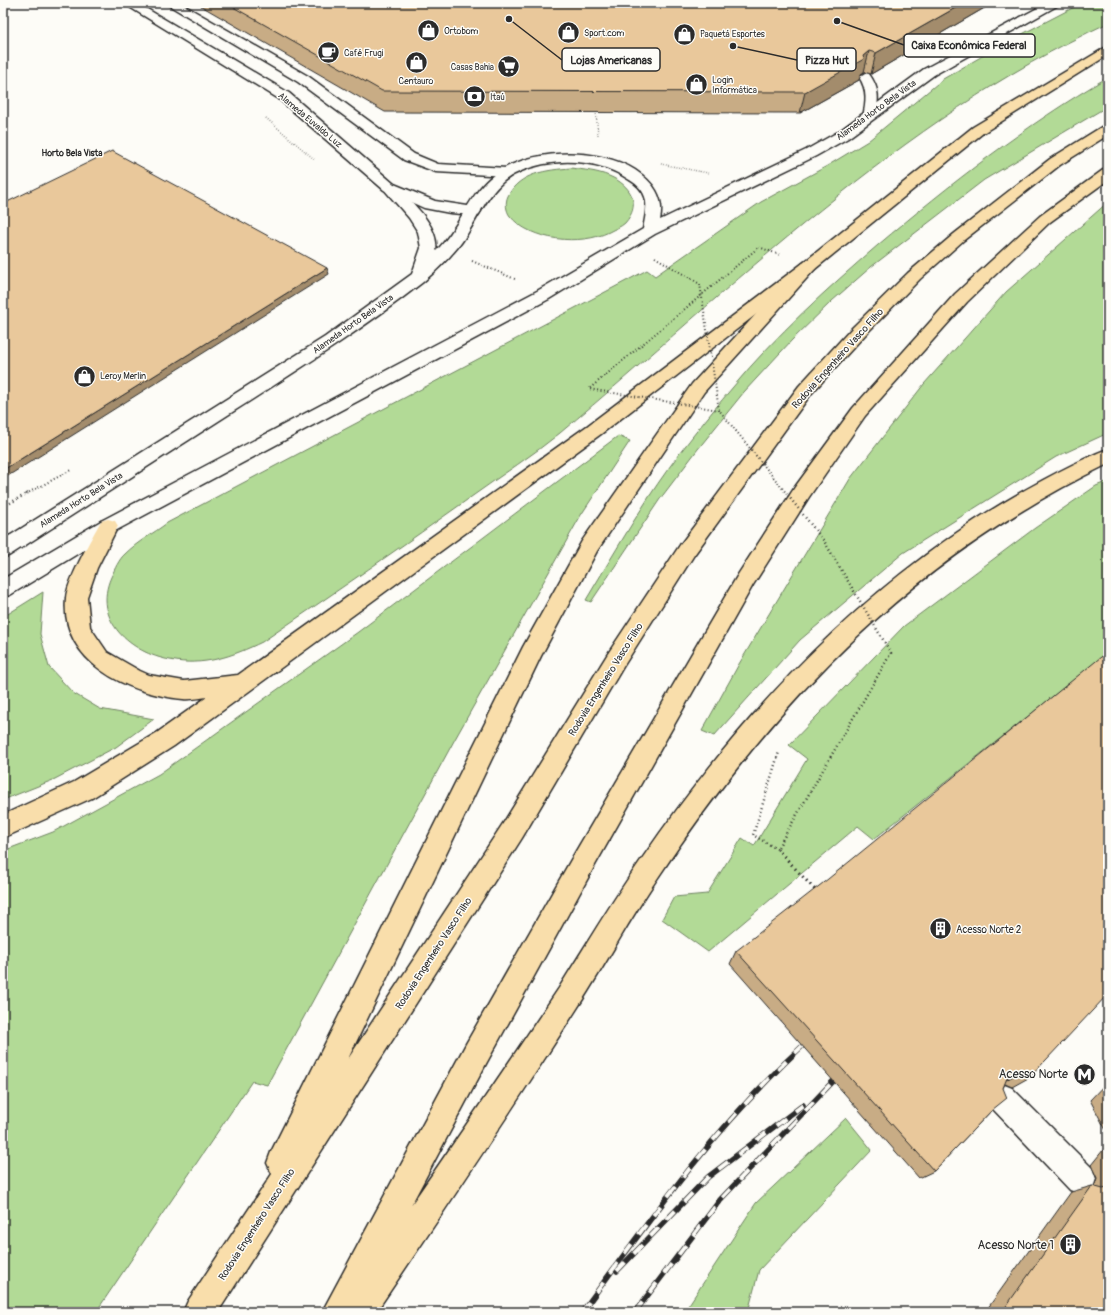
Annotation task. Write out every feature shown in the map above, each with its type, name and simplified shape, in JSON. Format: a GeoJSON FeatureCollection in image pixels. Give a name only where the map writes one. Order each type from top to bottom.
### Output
{"type":"FeatureCollection","features":[{"type":"Feature","properties":{"kind":"main road"},"geometry":{"type":"LineString","coordinates":[[3,827],[83,790],[166,739],[594,430],[809,266],[978,130],[1107,50]]}},
{"type":"Feature","properties":{"kind":"main road","name":"Rodovia Engenheiro Vasco Filho"},"geometry":{"type":"LineString","coordinates":[[199,1312],[513,830],[615,661],[686,550],[805,390],[858,332],[914,276],[1054,162],[1108,129]]}},
{"type":"Feature","properties":{"kind":"main road"},"geometry":{"type":"LineString","coordinates":[[338,1312],[477,1052],[584,859],[746,579],[802,492],[859,412],[961,298],[1045,219],[1108,173]]}},
{"type":"Feature","properties":{"kind":"main road"},"geometry":{"type":"LineString","coordinates":[[241,1246],[531,653],[589,546],[698,388],[809,266]]}},
{"type":"Feature","properties":{"kind":"main road"},"geometry":{"type":"LineString","coordinates":[[357,1312],[490,1117],[650,867],[730,759],[776,706],[823,654],[894,590],[958,543],[1017,505],[1086,466],[1108,456]]}},
{"type":"Feature","properties":{"kind":"main road"},"geometry":{"type":"LineString","coordinates":[[108,526],[87,568],[76,597],[79,629],[99,658],[132,678],[148,684],[184,690],[241,684]]}},
{"type":"Feature","properties":{"kind":"street","name":"Alameda Euvaldo Luz"},"geometry":{"type":"LineString","coordinates":[[129,3],[284,96],[389,187],[408,197],[437,207],[474,211]]}},
{"type":"Feature","properties":{"kind":"street"},"geometry":{"type":"LineString","coordinates":[[171,3],[303,79],[409,158],[436,168],[506,172]]}},
{"type":"Feature","properties":{"kind":"street","name":"Alameda Horto Bela Vista"},"geometry":{"type":"LineString","coordinates":[[3,589],[108,526],[543,295],[650,231],[811,153],[869,118],[929,72],[1056,3]]}},
{"type":"Feature","properties":{"kind":"street","name":"Alameda Horto Bela Vista"},"geometry":{"type":"LineString","coordinates":[[8,545],[331,341],[419,277],[452,244],[494,181],[506,172],[532,162],[556,158],[605,163],[626,171],[643,182],[652,196],[654,214],[650,231]]}},
{"type":"Feature","properties":{"kind":"street"},"geometry":{"type":"LineString","coordinates":[[389,187],[412,212],[427,236],[429,247],[419,277]]}},
{"type":"Feature","properties":{"kind":"street"},"geometry":{"type":"LineString","coordinates":[[1002,1098],[1081,1179]]}},
{"type":"Feature","properties":{"kind":"lane"},"geometry":{"type":"LineString","coordinates":[[865,77],[872,86],[874,98],[869,118]]}},
{"type":"Feature","properties":{"kind":"path"},"geometry":{"type":"LineString","coordinates":[[94,3],[108,10]]}},
{"type":"Feature","properties":{"kind":"path"},"geometry":{"type":"LineString","coordinates":[[266,117],[317,161]]}},
{"type":"Feature","properties":{"kind":"path"},"geometry":{"type":"LineString","coordinates":[[718,410],[589,389],[759,247]]}},
{"type":"Feature","properties":{"kind":"path"},"geometry":{"type":"LineString","coordinates":[[654,257],[700,284],[718,410],[824,540],[891,653],[777,849]]}},
{"type":"Feature","properties":{"kind":"path"},"geometry":{"type":"LineString","coordinates":[[471,260],[525,283],[543,295]]}},
{"type":"Feature","properties":{"kind":"path"},"geometry":{"type":"LineString","coordinates":[[3,507],[78,467]]}},
{"type":"Feature","properties":{"kind":"path"},"geometry":{"type":"LineString","coordinates":[[879,638],[885,633]]}},
{"type":"Feature","properties":{"kind":"path"},"geometry":{"type":"LineString","coordinates":[[780,749],[753,835],[777,849],[819,894]]}},
{"type":"Feature","properties":{"kind":"green space"},"geometry":{"type":"Polygon","coordinates":[[[1082,3],[1108,3],[1108,23],[1032,62],[959,107],[889,157],[821,210],[755,265],[550,441],[395,551],[262,642],[240,652],[218,659],[182,662],[155,656],[142,650],[129,642],[119,632],[111,620],[107,607],[106,593],[117,564],[130,550],[167,523],[647,270],[655,276],[761,202],[827,166],[868,141],[943,79],[1003,44],[1082,3]]]}},
{"type":"Feature","properties":{"kind":"green space"},"geometry":{"type":"Polygon","coordinates":[[[1108,77],[1108,106],[984,180],[871,267],[832,301],[792,340],[744,392],[698,449],[660,499],[591,602],[586,600],[658,483],[678,455],[749,368],[784,331],[840,278],[878,245],[989,156],[1078,95],[1108,77]]]}},
{"type":"Feature","properties":{"kind":"green space"},"geometry":{"type":"Polygon","coordinates":[[[571,168],[604,174],[623,184],[632,196],[633,202],[633,209],[625,223],[598,236],[571,240],[556,239],[530,231],[510,216],[506,204],[507,198],[519,182],[535,174],[571,168]]]}},
{"type":"Feature","properties":{"kind":"green space"},"geometry":{"type":"Polygon","coordinates":[[[1108,202],[1108,433],[1056,457],[903,553],[800,640],[714,736],[702,731],[739,664],[850,479],[924,384],[1006,292],[1108,202]]]}},
{"type":"Feature","properties":{"kind":"green space"},"geometry":{"type":"Polygon","coordinates":[[[618,436],[630,441],[581,515],[455,739],[267,1085],[252,1081],[96,1312],[3,1312],[3,851],[53,832],[159,774],[358,632],[618,436]]]}},
{"type":"Feature","properties":{"kind":"green space"},"geometry":{"type":"Polygon","coordinates":[[[1108,481],[1108,657],[1091,666],[874,839],[858,826],[708,952],[662,919],[674,897],[707,894],[742,838],[754,846],[807,759],[789,745],[904,626],[1035,528],[1096,486],[1108,481]]]}},
{"type":"Feature","properties":{"kind":"green space"},"geometry":{"type":"Polygon","coordinates":[[[43,592],[40,634],[49,667],[73,693],[100,709],[154,719],[116,747],[53,780],[3,800],[3,617],[43,592]]]}},
{"type":"Feature","properties":{"kind":"green space"},"geometry":{"type":"Polygon","coordinates":[[[846,1118],[872,1150],[759,1270],[748,1312],[684,1312],[756,1203],[846,1118]]]}},
{"type":"Feature","properties":{"kind":"building"},"geometry":{"type":"Polygon","coordinates":[[[226,3],[964,3],[876,53],[869,51],[863,56],[864,59],[805,92],[382,91],[226,3]]]}},
{"type":"Feature","properties":{"kind":"building","name":"Leroy Merlin"},"geometry":{"type":"Polygon","coordinates":[[[112,151],[327,268],[3,470],[3,204],[112,151]]]}},
{"type":"Feature","properties":{"kind":"building","name":"Acesso Norte 2"},"geometry":{"type":"Polygon","coordinates":[[[1108,653],[1108,994],[1030,1077],[1018,1073],[1007,1078],[1003,1088],[1007,1098],[992,1110],[934,1171],[736,951],[828,879],[1101,657],[1108,653]]]}},
{"type":"Feature","properties":{"kind":"building","name":"Acesso Norte 1"},"geometry":{"type":"Polygon","coordinates":[[[1092,1186],[1103,1189],[1108,1187],[1108,1312],[1002,1312],[1092,1186]]]}},
{"type":"Feature","properties":{"kind":"railway"},"geometry":{"type":"LineString","coordinates":[[582,1312],[635,1239],[689,1169],[747,1102],[811,1038]]}},
{"type":"Feature","properties":{"kind":"railway"},"geometry":{"type":"LineString","coordinates":[[635,1312],[720,1200],[841,1073]]}},
{"type":"Feature","properties":{"kind":"railway"},"geometry":{"type":"LineString","coordinates":[[617,1271],[708,1177],[803,1105]]}},
{"type":"Feature","properties":{"kind":"place","name":"Lojas Americanas"},"geometry":{"type":"Point","coordinates":[509,19]}},
{"type":"Feature","properties":{"kind":"place","name":"Caixa Econômica Federal"},"geometry":{"type":"Point","coordinates":[837,21]}},
{"type":"Feature","properties":{"kind":"place","name":"Ortobom"},"geometry":{"type":"Point","coordinates":[429,31]}},
{"type":"Feature","properties":{"kind":"place","name":"Sport.com"},"geometry":{"type":"Point","coordinates":[568,33]}},
{"type":"Feature","properties":{"kind":"place","name":"Paquetá Esportes"},"geometry":{"type":"Point","coordinates":[685,34]}},
{"type":"Feature","properties":{"kind":"place","name":"Pizza Hut"},"geometry":{"type":"Point","coordinates":[733,46]}},
{"type":"Feature","properties":{"kind":"place","name":"Café Frugi"},"geometry":{"type":"Point","coordinates":[329,53]}},
{"type":"Feature","properties":{"kind":"place","name":"Centauro"},"geometry":{"type":"Point","coordinates":[416,62]}},
{"type":"Feature","properties":{"kind":"place","name":"Casas Bahia"},"geometry":{"type":"Point","coordinates":[509,67]}},
{"type":"Feature","properties":{"kind":"place","name":"Login Informática"},"geometry":{"type":"Point","coordinates":[697,85]}},
{"type":"Feature","properties":{"kind":"place","name":"Itaú"},"geometry":{"type":"Point","coordinates":[475,97]}},
{"type":"Feature","properties":{"kind":"place","name":"Leroy Merlin"},"geometry":{"type":"Point","coordinates":[84,376]}},
{"type":"Feature","properties":{"kind":"place","name":"Acesso Norte 2"},"geometry":{"type":"Point","coordinates":[941,929]}},
{"type":"Feature","properties":{"kind":"place","name":"Acesso Norte"},"geometry":{"type":"Point","coordinates":[1084,1074]}},
{"type":"Feature","properties":{"kind":"place","name":"Acesso Norte 1"},"geometry":{"type":"Point","coordinates":[1070,1245]}},
{"type":"Feature","properties":{"kind":"district","name":"Horto Bela Vista"},"geometry":{"type":"Point","coordinates":[72,153]}}]}
